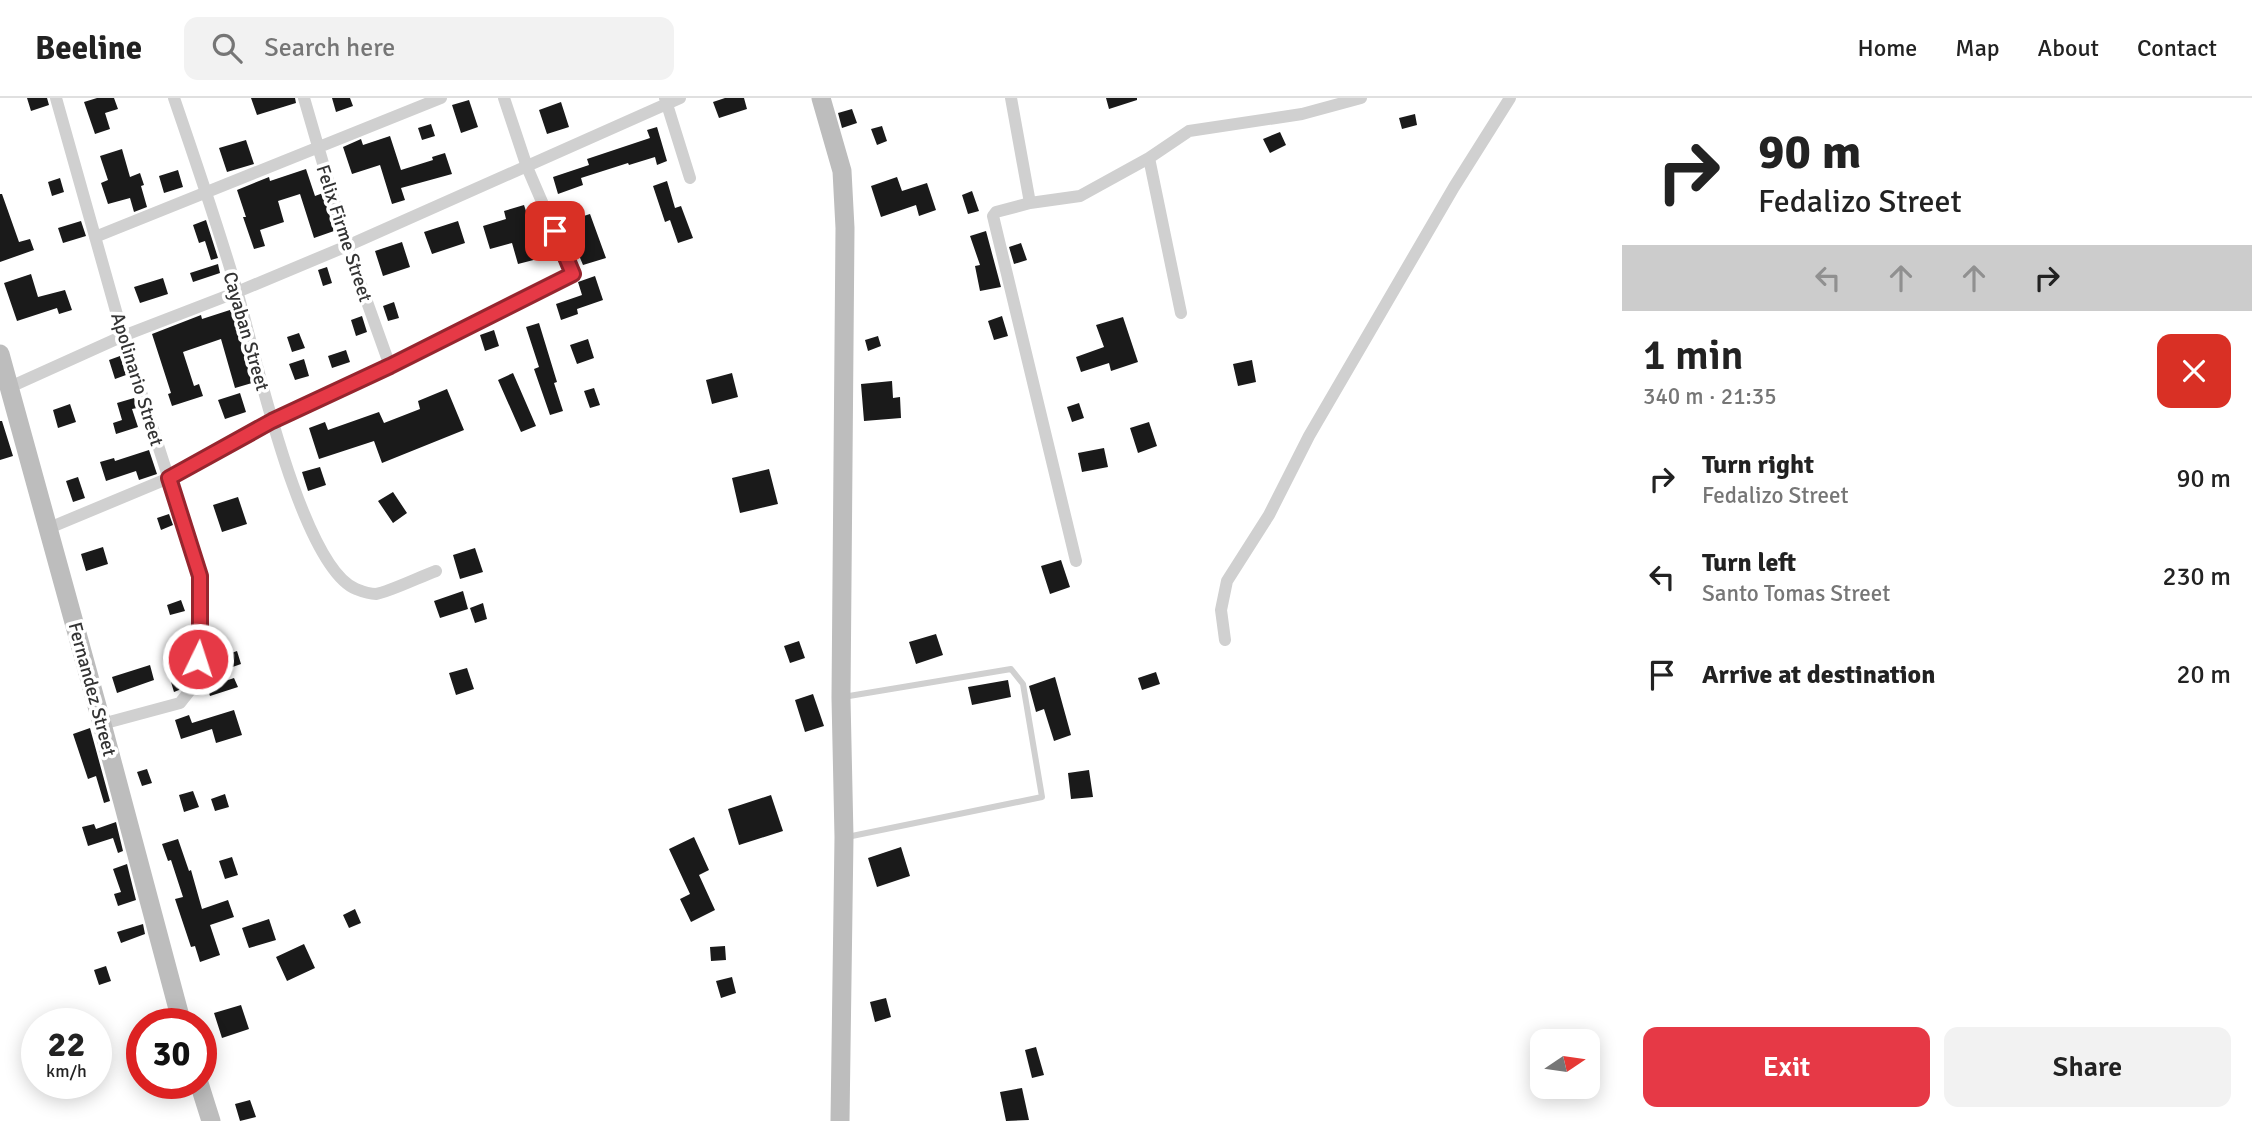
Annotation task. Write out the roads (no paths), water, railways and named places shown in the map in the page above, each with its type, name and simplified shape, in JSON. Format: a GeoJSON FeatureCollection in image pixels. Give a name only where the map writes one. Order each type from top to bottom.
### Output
{"type":"FeatureCollection","features":[{"type":"Feature","properties":{"kind":"street","name":"Apolinario Street"},"geometry":{"type":"LineString","coordinates":[[56,98],[123,335],[200,576],[200,634],[195,684],[180,703],[102,724]]}},
{"type":"Feature","properties":{"kind":"street","name":"Cayaban Street"},"geometry":{"type":"LineString","coordinates":[[174,98],[237,292],[272,421],[302,512],[312,533],[335,571],[353,589],[375,594],[436,571]]}},
{"type":"Feature","properties":{"kind":"street","name":"Felix Firme Street"},"geometry":{"type":"LineString","coordinates":[[303,98],[347,246],[390,366]]}},
{"type":"Feature","properties":{"kind":"street"},"geometry":{"type":"LineString","coordinates":[[95,237],[441,98]]}},
{"type":"Feature","properties":{"kind":"street"},"geometry":{"type":"LineString","coordinates":[[49,528],[169,478],[272,421],[390,366],[573,274],[527,167],[504,98]]}},
{"type":"Feature","properties":{"kind":"street"},"geometry":{"type":"LineString","coordinates":[[10,387],[123,335],[237,292],[347,246],[527,167],[666,101],[680,98]]}},
{"type":"Feature","properties":{"kind":"street"},"geometry":{"type":"LineString","coordinates":[[821,98],[842,171],[845,228],[841,698],[844,837],[840,1121]]}},
{"type":"Feature","properties":{"kind":"street"},"geometry":{"type":"LineString","coordinates":[[1010,98],[1030,203]]}},
{"type":"Feature","properties":{"kind":"street"},"geometry":{"type":"LineString","coordinates":[[1076,561],[993,216],[996,212],[1030,203],[1080,196],[1149,158],[1189,131],[1302,114],[1361,98]]}},
{"type":"Feature","properties":{"kind":"street"},"geometry":{"type":"LineString","coordinates":[[1225,640],[1221,610],[1227,581],[1269,515],[1309,436],[1454,187],[1510,98]]}},
{"type":"Feature","properties":{"kind":"street"},"geometry":{"type":"LineString","coordinates":[[666,101],[690,178]]}},
{"type":"Feature","properties":{"kind":"street"},"geometry":{"type":"LineString","coordinates":[[1149,158],[1181,313]]}},
{"type":"Feature","properties":{"kind":"street","name":"Fernandez Street"},"geometry":{"type":"LineString","coordinates":[[0,354],[178,1008]]}},
{"type":"Feature","properties":{"kind":"street"},"geometry":{"type":"LineString","coordinates":[[203,1099],[211,1121]]}},
{"type":"Feature","properties":{"kind":"lane"},"geometry":{"type":"LineString","coordinates":[[841,698],[1011,669],[1023,684],[1042,797],[844,837]]}}]}
